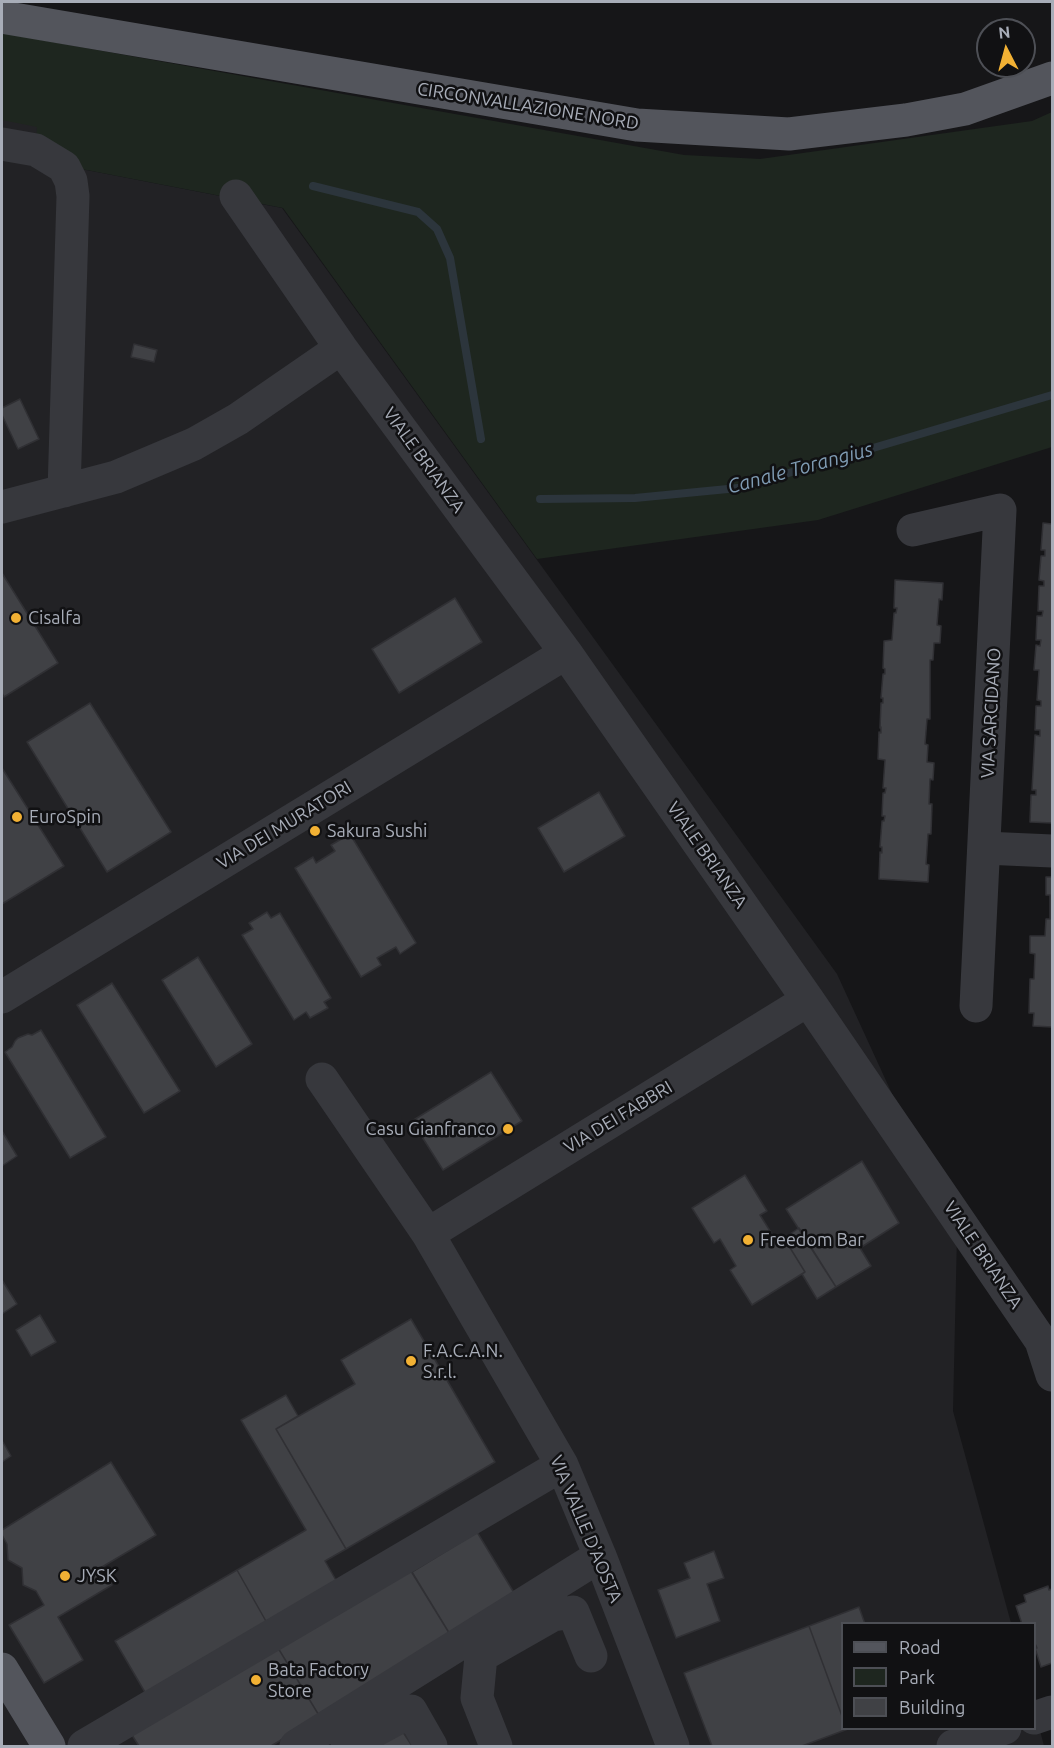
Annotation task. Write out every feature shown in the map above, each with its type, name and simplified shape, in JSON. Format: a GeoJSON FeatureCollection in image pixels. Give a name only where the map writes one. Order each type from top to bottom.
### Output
{"type":"FeatureCollection","features":[{"type":"Feature","properties":{"kind":"main road","name":"CIRCONVALLAZIONE NORD"},"geometry":{"type":"LineString","coordinates":[[2,17],[637,125],[733,132],[789,134],[906,120],[965,109],[1053,78]]}},
{"type":"Feature","properties":{"kind":"main road"},"geometry":{"type":"LineString","coordinates":[[2,1669],[49,1746]]}},
{"type":"Feature","properties":{"kind":"main road"},"geometry":{"type":"LineString","coordinates":[[2,1713],[22,1746]]}},
{"type":"Feature","properties":{"kind":"street"},"geometry":{"type":"LineString","coordinates":[[2,144],[36,150],[64,167],[71,181],[74,196],[64,491]]}},
{"type":"Feature","properties":{"kind":"street","name":"VIALE BRIANZA"},"geometry":{"type":"LineString","coordinates":[[236,196],[341,348],[566,653],[1047,1338],[1053,1375]]}},
{"type":"Feature","properties":{"kind":"street"},"geometry":{"type":"LineString","coordinates":[[2,507],[116,477],[194,444],[238,419],[341,348]]}},
{"type":"Feature","properties":{"kind":"street","name":"VIA SARCIDANO"},"geometry":{"type":"LineString","coordinates":[[913,530],[1000,510],[976,1006]]}},
{"type":"Feature","properties":{"kind":"street","name":"VIA DEI MURATORI"},"geometry":{"type":"LineString","coordinates":[[2,997],[566,653]]}},
{"type":"Feature","properties":{"kind":"street"},"geometry":{"type":"LineString","coordinates":[[984,848],[1053,851]]}},
{"type":"Feature","properties":{"kind":"street","name":"VIA DEI FABBRI"},"geometry":{"type":"LineString","coordinates":[[428,1234],[808,1000]]}},
{"type":"Feature","properties":{"kind":"street","name":"VIA VALLE D'AOSTA"},"geometry":{"type":"LineString","coordinates":[[322,1079],[428,1234],[562,1465],[600,1556],[673,1746]]}},
{"type":"Feature","properties":{"kind":"street"},"geometry":{"type":"LineString","coordinates":[[99,1742],[562,1465]]}},
{"type":"Feature","properties":{"kind":"street"},"geometry":{"type":"LineString","coordinates":[[296,1746],[600,1556]]}},
{"type":"Feature","properties":{"kind":"street"},"geometry":{"type":"LineString","coordinates":[[496,1746],[477,1698],[481,1656],[553,1615],[573,1612],[591,1656]]}},
{"type":"Feature","properties":{"kind":"street"},"geometry":{"type":"LineString","coordinates":[[348,1746],[411,1711],[431,1746]]}},
{"type":"Feature","properties":{"kind":"street"},"geometry":{"type":"LineString","coordinates":[[1036,1718],[1053,1712]]}},
{"type":"Feature","properties":{"kind":"street"},"geometry":{"type":"LineString","coordinates":[[953,1746],[999,1730]]}},
{"type":"Feature","properties":{"kind":"shaded area"},"geometry":{"type":"Polygon","coordinates":[[[2,108],[39,115],[35,160],[282,208],[837,974],[957,1235],[953,1411],[1011,1622],[841,1622],[841,1730],[1036,1730],[1036,1715],[1044,1746],[2,1746],[2,108]]]}},
{"type":"Feature","properties":{"kind":"green space"},"geometry":{"type":"Polygon","coordinates":[[[2,33],[684,155],[760,159],[1032,121],[1052,112],[1052,447],[818,520],[537,559],[283,208],[35,160],[37,127],[2,120],[2,33]]]}},
{"type":"Feature","properties":{"kind":"building"},"geometry":{"type":"Polygon","coordinates":[[[134,344],[157,350],[154,362],[131,357],[134,344]]]}},
{"type":"Feature","properties":{"kind":"building"},"geometry":{"type":"Polygon","coordinates":[[[20,399],[39,439],[18,449],[2,415],[2,408],[20,399]]]}},
{"type":"Feature","properties":{"kind":"building"},"geometry":{"type":"Polygon","coordinates":[[[1043,523],[1052,524],[1052,823],[1030,822],[1031,795],[1036,795],[1036,790],[1032,790],[1035,735],[1040,736],[1040,730],[1035,730],[1036,706],[1041,706],[1041,701],[1037,700],[1039,670],[1034,670],[1036,645],[1040,646],[1041,640],[1036,640],[1037,616],[1042,616],[1043,611],[1038,611],[1039,586],[1044,586],[1044,581],[1039,580],[1041,556],[1045,556],[1045,550],[1041,550],[1043,523]]]}},
{"type":"Feature","properties":{"kind":"building","name":"Cisalfa"},"geometry":{"type":"Polygon","coordinates":[[[2,573],[58,663],[4,697],[2,693],[2,573]]]}},
{"type":"Feature","properties":{"kind":"building"},"geometry":{"type":"Polygon","coordinates":[[[895,580],[943,583],[937,625],[941,626],[940,643],[934,643],[933,660],[930,660],[930,719],[927,719],[925,744],[928,745],[927,762],[934,763],[933,780],[930,779],[929,804],[932,804],[931,834],[928,834],[926,864],[929,865],[928,882],[879,879],[882,821],[885,816],[882,816],[883,793],[886,788],[883,788],[885,760],[878,759],[879,732],[881,733],[883,698],[881,698],[883,674],[885,674],[883,668],[884,641],[892,640],[894,613],[897,608],[894,608],[895,580]]]}},
{"type":"Feature","properties":{"kind":"building"},"geometry":{"type":"Polygon","coordinates":[[[455,598],[482,642],[399,693],[372,649],[455,598]]]}},
{"type":"Feature","properties":{"kind":"building"},"geometry":{"type":"Polygon","coordinates":[[[90,703],[171,832],[107,872],[27,742],[90,703]]]}},
{"type":"Feature","properties":{"kind":"building","name":"EuroSpin"},"geometry":{"type":"Polygon","coordinates":[[[2,768],[64,866],[2,904],[2,768]]]}},
{"type":"Feature","properties":{"kind":"building"},"geometry":{"type":"Polygon","coordinates":[[[599,792],[625,836],[564,872],[538,828],[599,792]]]}},
{"type":"Feature","properties":{"kind":"building"},"geometry":{"type":"Polygon","coordinates":[[[350,834],[416,943],[400,954],[396,947],[377,958],[381,965],[361,977],[295,868],[313,857],[316,863],[335,851],[331,845],[350,834]]]}},
{"type":"Feature","properties":{"kind":"building"},"geometry":{"type":"Polygon","coordinates":[[[1046,877],[1052,877],[1052,1027],[1033,1026],[1034,1013],[1029,1013],[1030,979],[1034,979],[1035,954],[1030,953],[1030,936],[1045,936],[1046,919],[1050,919],[1050,895],[1046,895],[1046,877]]]}},
{"type":"Feature","properties":{"kind":"building"},"geometry":{"type":"Polygon","coordinates":[[[267,912],[271,918],[280,913],[331,998],[324,1002],[328,1008],[310,1018],[306,1012],[294,1020],[242,935],[253,929],[249,923],[267,912]]]}},
{"type":"Feature","properties":{"kind":"building"},"geometry":{"type":"Polygon","coordinates":[[[198,957],[252,1044],[216,1067],[162,980],[198,957]]]}},
{"type":"Feature","properties":{"kind":"building"},"geometry":{"type":"Polygon","coordinates":[[[112,983],[180,1091],[144,1113],[77,1005],[112,983]]]}},
{"type":"Feature","properties":{"kind":"building"},"geometry":{"type":"Polygon","coordinates":[[[41,1030],[106,1137],[70,1158],[5,1052],[18,1038],[41,1030]]]}},
{"type":"Feature","properties":{"kind":"building"},"geometry":{"type":"Polygon","coordinates":[[[491,1072],[522,1121],[443,1170],[412,1121],[491,1072]]]}},
{"type":"Feature","properties":{"kind":"building"},"geometry":{"type":"Polygon","coordinates":[[[2,1131],[17,1156],[2,1166],[2,1131]]]}},
{"type":"Feature","properties":{"kind":"building"},"geometry":{"type":"Polygon","coordinates":[[[862,1161],[899,1223],[860,1248],[871,1266],[836,1287],[786,1209],[862,1161]]]}},
{"type":"Feature","properties":{"kind":"building","name":"Freedom Bar"},"geometry":{"type":"Polygon","coordinates":[[[745,1175],[767,1211],[760,1215],[777,1242],[784,1238],[805,1272],[752,1305],[730,1270],[736,1266],[720,1239],[714,1243],[692,1208],[745,1175]]]}},
{"type":"Feature","properties":{"kind":"building"},"geometry":{"type":"Polygon","coordinates":[[[799,1228],[836,1287],[817,1299],[802,1274],[805,1272],[784,1238],[799,1228]]]}},
{"type":"Feature","properties":{"kind":"building"},"geometry":{"type":"Polygon","coordinates":[[[2,1280],[17,1304],[2,1314],[2,1280]]]}},
{"type":"Feature","properties":{"kind":"building"},"geometry":{"type":"Polygon","coordinates":[[[40,1315],[56,1342],[31,1356],[16,1330],[40,1315]]]}},
{"type":"Feature","properties":{"kind":"building"},"geometry":{"type":"Polygon","coordinates":[[[411,1319],[495,1462],[346,1549],[276,1429],[355,1384],[341,1360],[411,1319]]]}},
{"type":"Feature","properties":{"kind":"building"},"geometry":{"type":"Polygon","coordinates":[[[286,1395],[298,1416],[276,1429],[346,1549],[325,1561],[337,1582],[267,1623],[237,1570],[306,1530],[241,1420],[286,1395]]]}},
{"type":"Feature","properties":{"kind":"building"},"geometry":{"type":"Polygon","coordinates":[[[2,1443],[11,1456],[2,1462],[2,1443]]]}},
{"type":"Feature","properties":{"kind":"building","name":"JYSK"},"geometry":{"type":"Polygon","coordinates":[[[111,1462],[156,1535],[102,1567],[112,1585],[58,1617],[83,1660],[44,1683],[9,1625],[44,1605],[36,1591],[23,1585],[22,1568],[8,1560],[7,1544],[2,1530],[111,1462]]]}},
{"type":"Feature","properties":{"kind":"building"},"geometry":{"type":"Polygon","coordinates":[[[477,1532],[516,1596],[451,1636],[412,1572],[477,1532]]]}},
{"type":"Feature","properties":{"kind":"building"},"geometry":{"type":"Polygon","coordinates":[[[714,1551],[724,1578],[707,1584],[720,1621],[676,1638],[658,1590],[690,1578],[684,1563],[714,1551]]]}},
{"type":"Feature","properties":{"kind":"building"},"geometry":{"type":"Polygon","coordinates":[[[406,1563],[451,1636],[320,1717],[275,1643],[406,1563]]]}},
{"type":"Feature","properties":{"kind":"building"},"geometry":{"type":"Polygon","coordinates":[[[237,1570],[267,1623],[146,1694],[115,1641],[237,1570]]]}},
{"type":"Feature","properties":{"kind":"building"},"geometry":{"type":"Polygon","coordinates":[[[1048,1586],[1049,1590],[1052,1589],[1052,1663],[1041,1667],[1036,1651],[1036,1622],[1021,1622],[1016,1606],[1026,1602],[1024,1595],[1048,1586]]]}},
{"type":"Feature","properties":{"kind":"building"},"geometry":{"type":"Polygon","coordinates":[[[859,1607],[864,1622],[841,1622],[841,1713],[809,1626],[859,1607]]]}},
{"type":"Feature","properties":{"kind":"building"},"geometry":{"type":"Polygon","coordinates":[[[809,1626],[841,1713],[841,1730],[845,1730],[802,1746],[712,1746],[684,1673],[809,1626]]]}},
{"type":"Feature","properties":{"kind":"building","name":"Bata Factory Store"},"geometry":{"type":"Polygon","coordinates":[[[275,1643],[320,1717],[271,1746],[139,1746],[130,1732],[275,1643]]]}},
{"type":"Feature","properties":{"kind":"building"},"geometry":{"type":"Polygon","coordinates":[[[401,1729],[412,1746],[372,1746],[401,1729]]]}},
{"type":"Feature","properties":{"kind":"waterway","name":"Canale Torangius"},"geometry":{"type":"LineString","coordinates":[[313,186],[418,212],[437,229],[450,258],[481,439]]}},
{"type":"Feature","properties":{"kind":"waterway","name":"Canale Torangius"},"geometry":{"type":"LineString","coordinates":[[540,499],[635,498],[738,488],[1052,395]]}},
{"type":"Feature","properties":{"kind":"place","name":"Cisalfa"},"geometry":{"type":"Point","coordinates":[16,618]}},
{"type":"Feature","properties":{"kind":"place","name":"EuroSpin"},"geometry":{"type":"Point","coordinates":[17,817]}},
{"type":"Feature","properties":{"kind":"place","name":"Sakura Sushi"},"geometry":{"type":"Point","coordinates":[315,831]}},
{"type":"Feature","properties":{"kind":"place","name":"Casu Gianfranco"},"geometry":{"type":"Point","coordinates":[508,1129]}},
{"type":"Feature","properties":{"kind":"place","name":"Freedom Bar"},"geometry":{"type":"Point","coordinates":[748,1240]}},
{"type":"Feature","properties":{"kind":"place","name":"F.A.C.A.N. S.r.l."},"geometry":{"type":"Point","coordinates":[411,1361]}},
{"type":"Feature","properties":{"kind":"place","name":"JYSK"},"geometry":{"type":"Point","coordinates":[65,1576]}},
{"type":"Feature","properties":{"kind":"place","name":"Bata Factory Store"},"geometry":{"type":"Point","coordinates":[256,1680]}}]}
